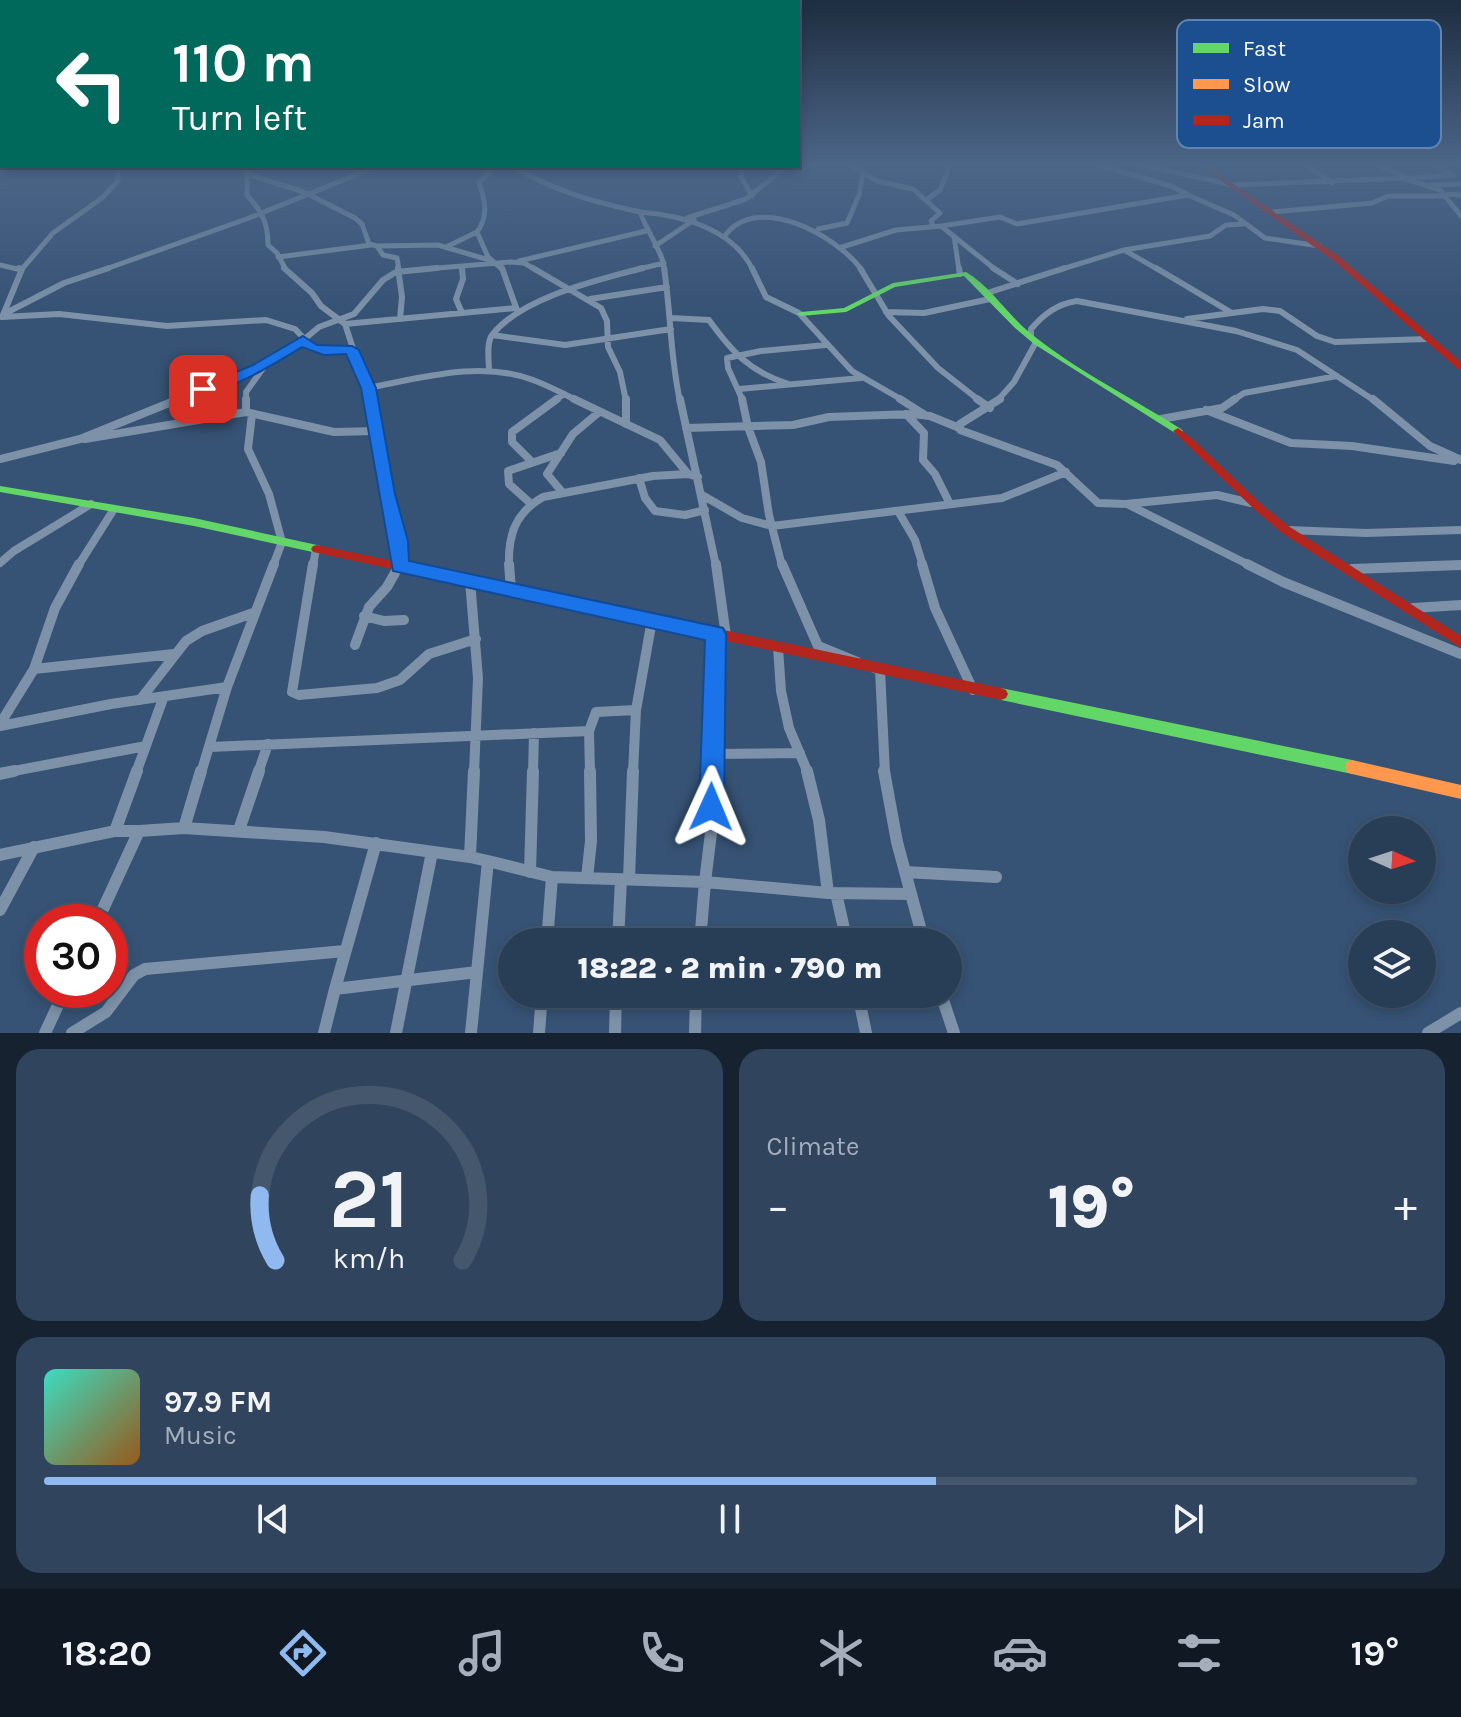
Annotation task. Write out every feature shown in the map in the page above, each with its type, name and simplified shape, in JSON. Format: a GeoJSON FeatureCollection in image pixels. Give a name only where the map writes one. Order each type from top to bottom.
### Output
{"type":"FeatureCollection","features":[{"type":"Feature","properties":{"kind":"street"},"geometry":{"type":"LineString","coordinates":[[2,317],[22,269],[53,233],[81,213]]}},
{"type":"Feature","properties":{"kind":"street"},"geometry":{"type":"LineString","coordinates":[[2,317],[64,283],[151,255],[181,241],[261,213]]}},
{"type":"Feature","properties":{"kind":"street"},"geometry":{"type":"LineString","coordinates":[[262,213],[268,225],[266,241],[284,269],[312,293],[321,306],[343,322],[368,388],[386,494],[399,541],[400,566],[364,616],[355,645]]}},
{"type":"Feature","properties":{"kind":"street"},"geometry":{"type":"LineString","coordinates":[[344,213],[359,221],[383,255],[397,258],[400,319]]}},
{"type":"Feature","properties":{"kind":"street"},"geometry":{"type":"LineString","coordinates":[[446,247],[477,232],[483,224],[484,213]]}},
{"type":"Feature","properties":{"kind":"street"},"geometry":{"type":"LineString","coordinates":[[640,213],[646,231],[664,263],[671,318],[672,366],[705,510],[721,635],[711,833],[701,928]]}},
{"type":"Feature","properties":{"kind":"street"},"geometry":{"type":"LineString","coordinates":[[649,213],[690,219],[724,237],[749,261],[759,291],[801,314],[826,345],[861,378],[902,398],[925,415],[1048,461],[1066,472],[1098,503],[1126,504],[1217,495],[1253,504]]}},
{"type":"Feature","properties":{"kind":"street"},"geometry":{"type":"LineString","coordinates":[[655,246],[690,219],[706,213]]}},
{"type":"Feature","properties":{"kind":"street"},"geometry":{"type":"LineString","coordinates":[[724,237],[734,222],[745,218],[777,220],[817,229],[847,223],[851,213]]}},
{"type":"Feature","properties":{"kind":"street"},"geometry":{"type":"LineString","coordinates":[[933,226],[931,221],[940,213]]}},
{"type":"Feature","properties":{"kind":"street"},"geometry":{"type":"LineString","coordinates":[[839,248],[896,230],[1000,217],[1017,224],[1081,213]]}},
{"type":"Feature","properties":{"kind":"street"},"geometry":{"type":"LineString","coordinates":[[1230,213],[1272,241],[1320,246]]}},
{"type":"Feature","properties":{"kind":"street"},"geometry":{"type":"LineString","coordinates":[[1274,213],[1320,246],[1461,367]]}},
{"type":"Feature","properties":{"kind":"street"},"geometry":{"type":"LineString","coordinates":[[886,312],[924,313],[988,296],[1124,250],[1210,236],[1226,225],[1245,225]]}},
{"type":"Feature","properties":{"kind":"street"},"geometry":{"type":"LineString","coordinates":[[941,226],[999,273],[1018,284]]}},
{"type":"Feature","properties":{"kind":"street"},"geometry":{"type":"LineString","coordinates":[[817,229],[865,275],[886,312],[944,373],[990,408]]}},
{"type":"Feature","properties":{"kind":"street"},"geometry":{"type":"LineString","coordinates":[[343,322],[354,314],[383,280],[400,271],[518,261],[646,231]]}},
{"type":"Feature","properties":{"kind":"street"},"geometry":{"type":"LineString","coordinates":[[477,232],[478,240],[492,262]]}},
{"type":"Feature","properties":{"kind":"street"},"geometry":{"type":"LineString","coordinates":[[954,235],[960,274]]}},
{"type":"Feature","properties":{"kind":"street"},"geometry":{"type":"LineString","coordinates":[[278,257],[420,243],[446,247],[492,262],[503,269],[517,311]]}},
{"type":"Feature","properties":{"kind":"street"},"geometry":{"type":"LineString","coordinates":[[1124,250],[1232,313]]}},
{"type":"Feature","properties":{"kind":"street"},"geometry":{"type":"LineString","coordinates":[[518,261],[570,291],[592,298],[667,287]]}},
{"type":"Feature","properties":{"kind":"street"},"geometry":{"type":"LineString","coordinates":[[0,459],[80,439],[267,363],[319,327],[343,322],[517,311],[586,283],[664,263]]}},
{"type":"Feature","properties":{"kind":"street"},"geometry":{"type":"LineString","coordinates":[[0,265],[22,269]]}},
{"type":"Feature","properties":{"kind":"street"},"geometry":{"type":"LineString","coordinates":[[462,267],[463,279],[456,299],[462,313]]}},
{"type":"Feature","properties":{"kind":"street"},"geometry":{"type":"LineString","coordinates":[[801,314],[846,310],[893,285],[960,274],[973,278],[1003,315],[1033,338],[1180,432],[1253,504],[1287,530],[1413,608],[1461,643]]}},
{"type":"Feature","properties":{"kind":"street"},"geometry":{"type":"LineString","coordinates":[[586,283],[604,315],[607,338],[626,397],[626,424]]}},
{"type":"Feature","properties":{"kind":"street"},"geometry":{"type":"LineString","coordinates":[[957,427],[990,408],[1017,381],[1033,338],[1031,329],[1043,315],[1064,302],[1077,301],[1183,319],[1252,335],[1297,350],[1370,397],[1430,446],[1461,461]]}},
{"type":"Feature","properties":{"kind":"street"},"geometry":{"type":"LineString","coordinates":[[1183,319],[1263,309],[1280,311],[1317,336],[1335,342],[1427,339]]}},
{"type":"Feature","properties":{"kind":"street"},"geometry":{"type":"LineString","coordinates":[[489,371],[489,342],[492,335],[517,311]]}},
{"type":"Feature","properties":{"kind":"street"},"geometry":{"type":"LineString","coordinates":[[2,317],[68,315],[160,326],[266,320],[289,325],[313,348],[352,350]]}},
{"type":"Feature","properties":{"kind":"street"},"geometry":{"type":"LineString","coordinates":[[671,318],[709,320],[734,355],[773,379],[789,384]]}},
{"type":"Feature","properties":{"kind":"street"},"geometry":{"type":"LineString","coordinates":[[492,335],[565,345],[671,329]]}},
{"type":"Feature","properties":{"kind":"street"},"geometry":{"type":"LineString","coordinates":[[826,345],[734,355],[727,358],[728,368],[739,389],[761,462],[772,526],[793,595],[818,646],[880,670]]}},
{"type":"Feature","properties":{"kind":"street"},"geometry":{"type":"LineString","coordinates":[[184,828],[227,687],[282,542],[269,494],[248,449],[246,392],[267,363]]}},
{"type":"Feature","properties":{"kind":"street"},"geometry":{"type":"LineString","coordinates":[[368,388],[457,372],[489,371],[531,379],[660,440],[688,474]]}},
{"type":"Feature","properties":{"kind":"street"},"geometry":{"type":"LineString","coordinates":[[1161,419],[1222,408],[1244,393],[1338,376]]}},
{"type":"Feature","properties":{"kind":"street"},"geometry":{"type":"LineString","coordinates":[[739,389],[861,378]]}},
{"type":"Feature","properties":{"kind":"street"},"geometry":{"type":"LineString","coordinates":[[532,462],[512,442],[512,432],[564,394]]}},
{"type":"Feature","properties":{"kind":"street"},"geometry":{"type":"LineString","coordinates":[[1206,410],[1291,443],[1352,446],[1461,461]]}},
{"type":"Feature","properties":{"kind":"street"},"geometry":{"type":"LineString","coordinates":[[80,439],[100,439],[249,413],[334,432],[377,431]]}},
{"type":"Feature","properties":{"kind":"street"},"geometry":{"type":"LineString","coordinates":[[563,493],[547,474],[573,434],[598,413]]}},
{"type":"Feature","properties":{"kind":"street"},"geometry":{"type":"LineString","coordinates":[[906,414],[924,433],[926,443],[922,456],[950,504]]}},
{"type":"Feature","properties":{"kind":"street"},"geometry":{"type":"LineString","coordinates":[[686,428],[793,425],[829,417],[925,415]]}},
{"type":"Feature","properties":{"kind":"street"},"geometry":{"type":"LineString","coordinates":[[529,502],[509,484],[508,471],[562,453]]}},
{"type":"Feature","properties":{"kind":"street"},"geometry":{"type":"LineString","coordinates":[[702,495],[742,518],[772,526],[1002,498],[1066,472]]}},
{"type":"Feature","properties":{"kind":"street"},"geometry":{"type":"LineString","coordinates":[[511,590],[508,550],[518,512],[529,502],[639,478],[688,474],[698,477]]}},
{"type":"Feature","properties":{"kind":"street"},"geometry":{"type":"LineString","coordinates":[[639,478],[645,498],[655,511],[685,515],[705,510]]}},
{"type":"Feature","properties":{"kind":"street"},"geometry":{"type":"LineString","coordinates":[[0,489],[91,504],[400,566],[973,690],[1267,747],[1461,792]]}},
{"type":"Feature","properties":{"kind":"street"},"geometry":{"type":"LineString","coordinates":[[0,563],[14,551],[91,504]]}},
{"type":"Feature","properties":{"kind":"street"},"geometry":{"type":"LineString","coordinates":[[1126,504],[1283,582],[1461,654]]}},
{"type":"Feature","properties":{"kind":"street"},"geometry":{"type":"LineString","coordinates":[[0,725],[34,669],[55,608],[91,542],[114,509]]}},
{"type":"Feature","properties":{"kind":"street"},"geometry":{"type":"LineString","coordinates":[[898,511],[915,540],[935,608],[973,690]]}},
{"type":"Feature","properties":{"kind":"street"},"geometry":{"type":"LineString","coordinates":[[1287,530],[1366,533],[1461,530]]}},
{"type":"Feature","properties":{"kind":"street"},"geometry":{"type":"LineString","coordinates":[[316,549],[292,692],[299,695],[377,688],[400,680],[429,654],[476,639]]}},
{"type":"Feature","properties":{"kind":"street"},"geometry":{"type":"LineString","coordinates":[[1352,569],[1461,565]]}},
{"type":"Feature","properties":{"kind":"street"},"geometry":{"type":"LineString","coordinates":[[470,581],[478,678],[470,857]]}},
{"type":"Feature","properties":{"kind":"street"},"geometry":{"type":"LineString","coordinates":[[1413,608],[1461,605]]}},
{"type":"Feature","properties":{"kind":"street"},"geometry":{"type":"LineString","coordinates":[[140,700],[174,654],[202,631],[253,613]]}},
{"type":"Feature","properties":{"kind":"street"},"geometry":{"type":"LineString","coordinates":[[364,616],[384,621],[404,620]]}},
{"type":"Feature","properties":{"kind":"street"},"geometry":{"type":"LineString","coordinates":[[620,928],[636,710],[652,620]]}},
{"type":"Feature","properties":{"kind":"street"},"geometry":{"type":"LineString","coordinates":[[778,648],[789,728],[800,753],[819,820],[832,893],[843,928]]}},
{"type":"Feature","properties":{"kind":"street"},"geometry":{"type":"LineString","coordinates":[[34,669],[174,654]]}},
{"type":"Feature","properties":{"kind":"street"},"geometry":{"type":"LineString","coordinates":[[880,670],[877,717],[909,894],[920,928]]}},
{"type":"Feature","properties":{"kind":"street"},"geometry":{"type":"LineString","coordinates":[[0,725],[227,687]]}},
{"type":"Feature","properties":{"kind":"street"},"geometry":{"type":"LineString","coordinates":[[115,831],[164,696]]}},
{"type":"Feature","properties":{"kind":"street"},"geometry":{"type":"LineString","coordinates":[[587,878],[591,841],[591,718],[596,712],[636,710]]}},
{"type":"Feature","properties":{"kind":"street"},"geometry":{"type":"LineString","coordinates":[[210,747],[589,731]]}},
{"type":"Feature","properties":{"kind":"street"},"geometry":{"type":"LineString","coordinates":[[530,872],[534,733]]}},
{"type":"Feature","properties":{"kind":"street"},"geometry":{"type":"LineString","coordinates":[[239,830],[268,744]]}},
{"type":"Feature","properties":{"kind":"street"},"geometry":{"type":"LineString","coordinates":[[0,774],[146,746]]}},
{"type":"Feature","properties":{"kind":"street"},"geometry":{"type":"LineString","coordinates":[[713,754],[800,753]]}},
{"type":"Feature","properties":{"kind":"street"},"geometry":{"type":"LineString","coordinates":[[0,855],[115,831],[184,828],[239,830],[376,843],[470,857],[552,877],[705,882],[832,893],[909,894]]}},
{"type":"Feature","properties":{"kind":"street"},"geometry":{"type":"LineString","coordinates":[[105,904],[139,831]]}},
{"type":"Feature","properties":{"kind":"street"},"geometry":{"type":"LineString","coordinates":[[324,1033],[376,843]]}},
{"type":"Feature","properties":{"kind":"street"},"geometry":{"type":"LineString","coordinates":[[0,910],[34,847]]}},
{"type":"Feature","properties":{"kind":"street"},"geometry":{"type":"LineString","coordinates":[[396,1033],[432,852]]}},
{"type":"Feature","properties":{"kind":"street"},"geometry":{"type":"LineString","coordinates":[[471,1033],[488,861]]}},
{"type":"Feature","properties":{"kind":"street"},"geometry":{"type":"LineString","coordinates":[[905,872],[996,877]]}},
{"type":"Feature","properties":{"kind":"street"},"geometry":{"type":"LineString","coordinates":[[548,928],[552,877]]}},
{"type":"Feature","properties":{"kind":"street"},"geometry":{"type":"LineString","coordinates":[[72,1033],[85,1030],[106,1012],[134,975],[145,969],[345,951]]}},
{"type":"Feature","properties":{"kind":"street"},"geometry":{"type":"LineString","coordinates":[[335,989],[477,972]]}},
{"type":"Feature","properties":{"kind":"street"},"geometry":{"type":"LineString","coordinates":[[45,1033],[57,1008]]}},
{"type":"Feature","properties":{"kind":"street"},"geometry":{"type":"LineString","coordinates":[[539,1033],[541,1008]]}},
{"type":"Feature","properties":{"kind":"street"},"geometry":{"type":"LineString","coordinates":[[615,1033],[616,1008]]}},
{"type":"Feature","properties":{"kind":"street"},"geometry":{"type":"LineString","coordinates":[[695,1033],[696,1008]]}},
{"type":"Feature","properties":{"kind":"street"},"geometry":{"type":"LineString","coordinates":[[861,1008],[866,1033]]}},
{"type":"Feature","properties":{"kind":"street"},"geometry":{"type":"LineString","coordinates":[[946,1008],[954,1033]]}},
{"type":"Feature","properties":{"kind":"street"},"geometry":{"type":"LineString","coordinates":[[1428,1033],[1461,1013]]}},
{"type":"Feature","properties":{"kind":"traffic: fast"},"geometry":{"type":"LineString","coordinates":[[801,314],[846,310],[893,285],[966,274],[1037,342],[1178,431]]}},
{"type":"Feature","properties":{"kind":"traffic: fast"},"geometry":{"type":"LineString","coordinates":[[0,489],[194,522],[317,549]]}},
{"type":"Feature","properties":{"kind":"traffic: fast"},"geometry":{"type":"LineString","coordinates":[[1001,694],[1352,767]]}},
{"type":"Feature","properties":{"kind":"traffic: slow"},"geometry":{"type":"LineString","coordinates":[[1352,767],[1461,792]]}},
{"type":"Feature","properties":{"kind":"traffic: jam"},"geometry":{"type":"LineString","coordinates":[[1271,213],[1337,259],[1461,367]]}},
{"type":"Feature","properties":{"kind":"traffic: jam"},"geometry":{"type":"LineString","coordinates":[[1178,431],[1286,530],[1461,643]]}},
{"type":"Feature","properties":{"kind":"traffic: jam"},"geometry":{"type":"LineString","coordinates":[[317,549],[1001,694]]}},
{"type":"Feature","properties":{"kind":"route"},"geometry":{"type":"LineString","coordinates":[[203,389],[258,368],[303,340],[313,348],[352,350],[368,388],[386,494],[399,541],[400,566],[716,634],[711,807]]}}]}
